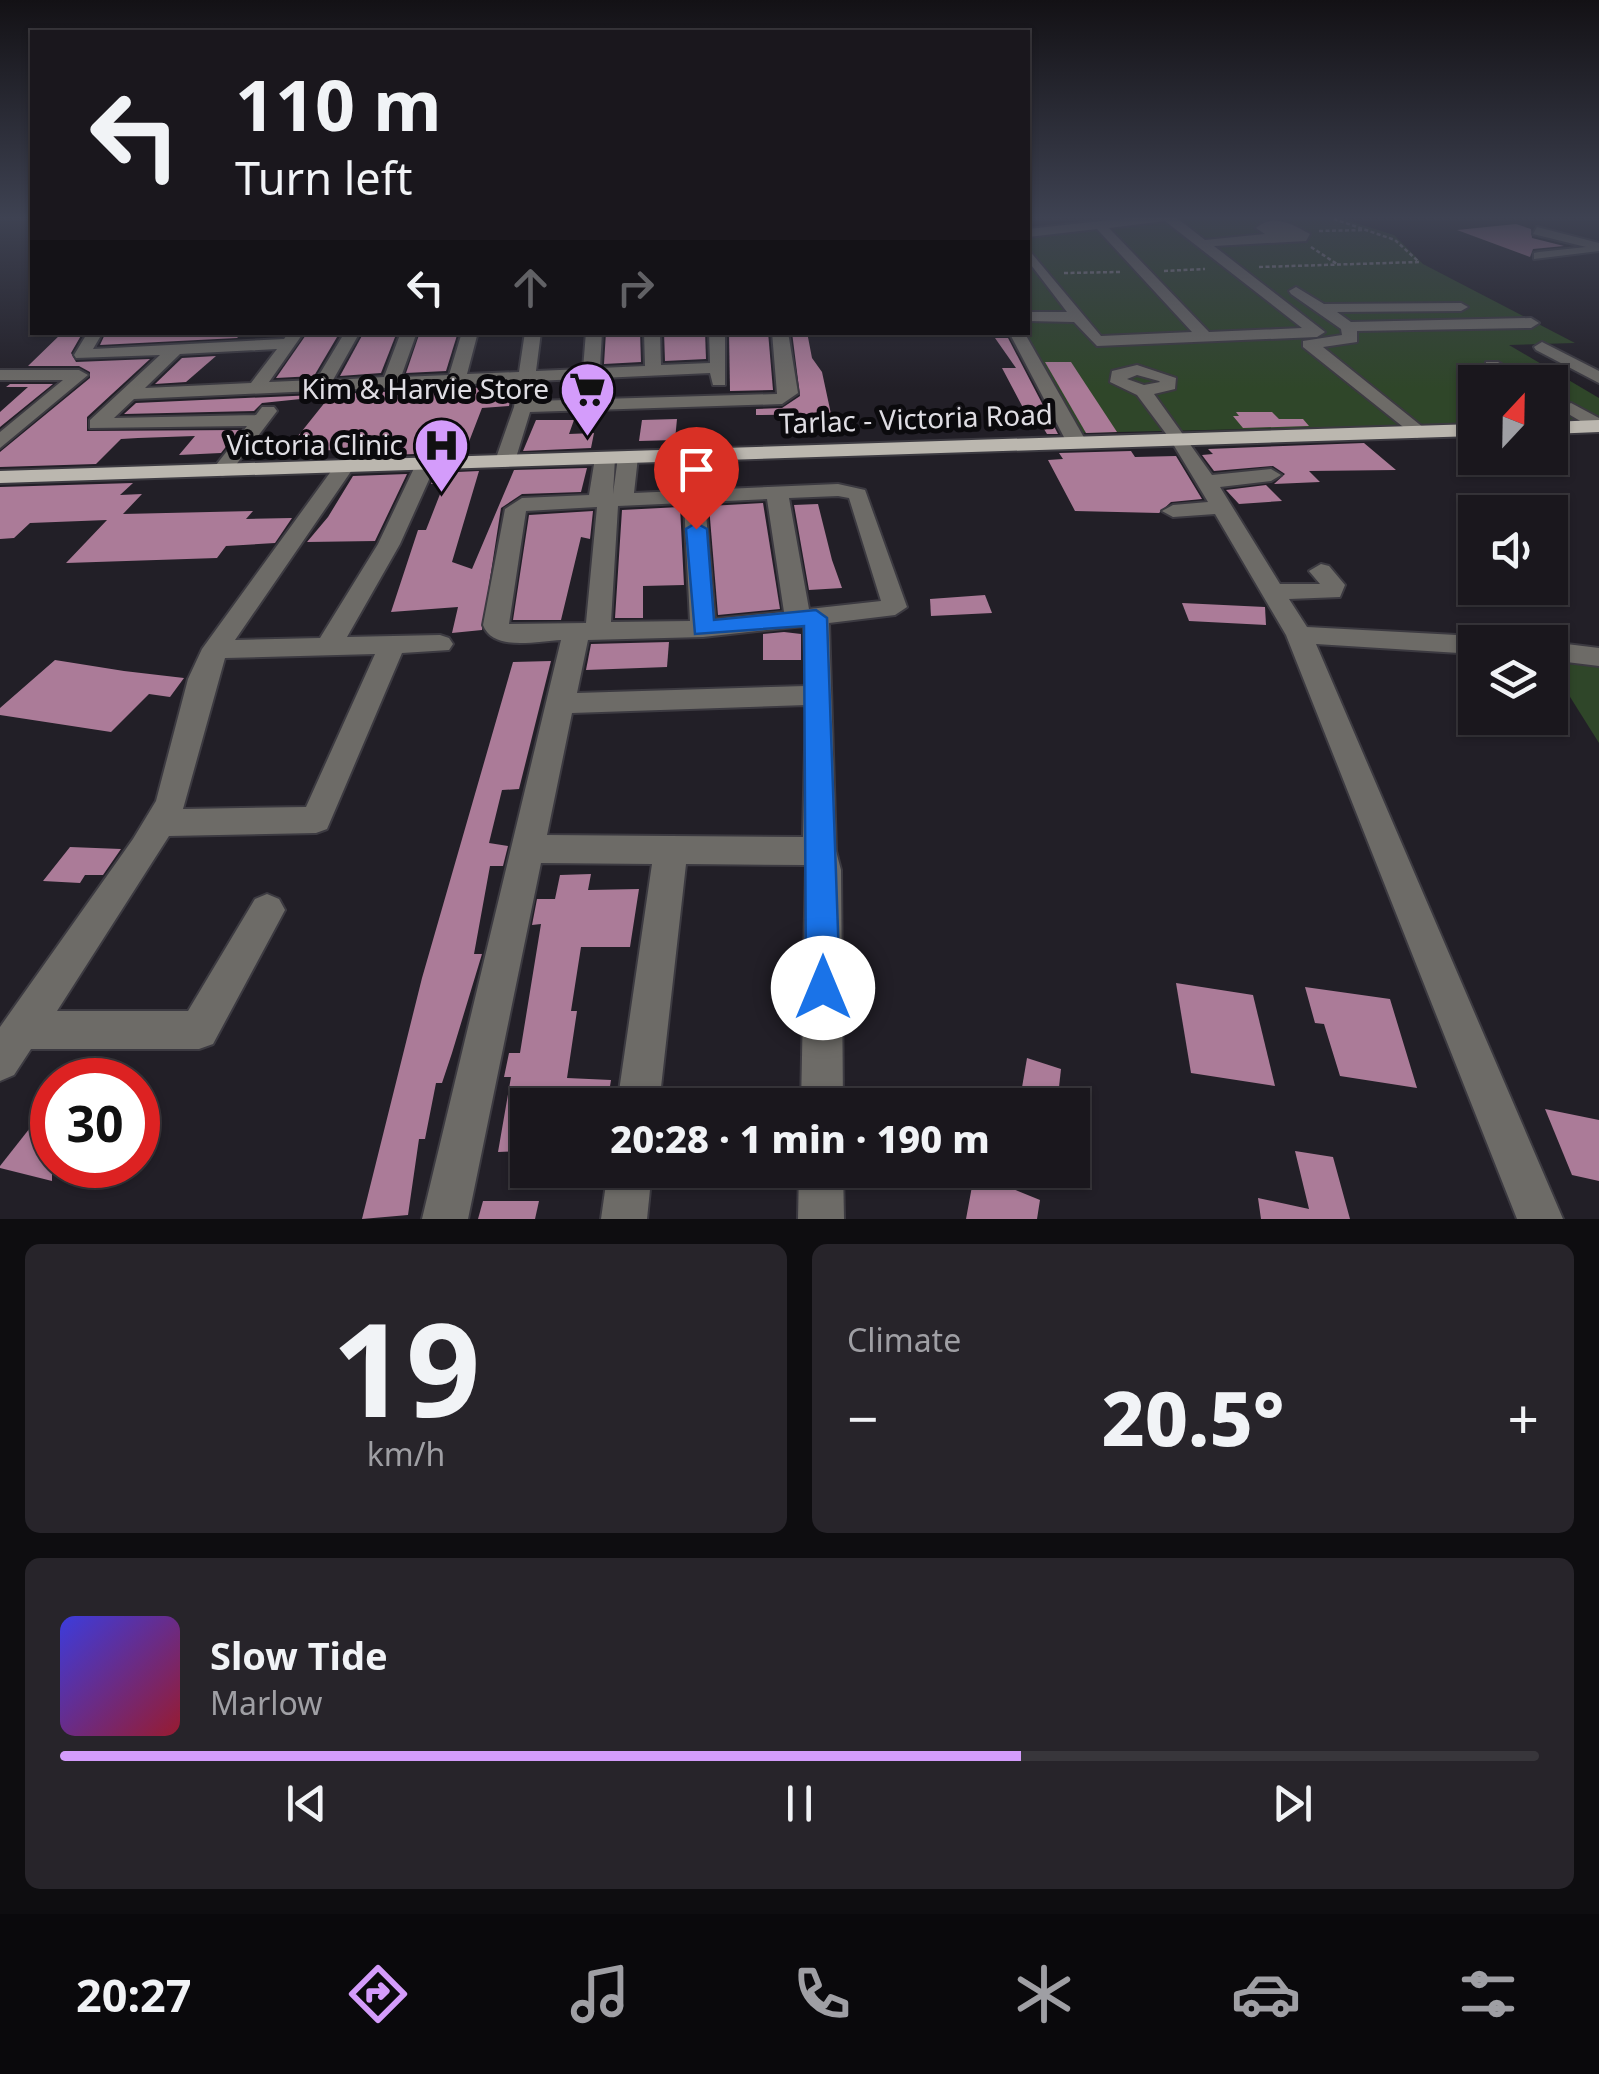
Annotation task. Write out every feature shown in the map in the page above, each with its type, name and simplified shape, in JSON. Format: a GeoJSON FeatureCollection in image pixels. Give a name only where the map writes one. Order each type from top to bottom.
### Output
{"type":"FeatureCollection","features":[{"type":"Feature","properties":{"kind":"main road"},"geometry":{"type":"LineString","coordinates":[[1568,427],[1599,426]]}},
{"type":"Feature","properties":{"kind":"main road","name":"Tarlac - Victoria Road"},"geometry":{"type":"LineString","coordinates":[[0,477],[1458,431]]}},
{"type":"Feature","properties":{"kind":"street"},"geometry":{"type":"LineString","coordinates":[[1043,275],[1098,341],[1317,332],[1243,275]]}},
{"type":"Feature","properties":{"kind":"street"},"geometry":{"type":"LineString","coordinates":[[1147,275],[1204,338]]}},
{"type":"Feature","properties":{"kind":"street"},"geometry":{"type":"LineString","coordinates":[[1417,432],[1309,344],[1351,339],[1353,333],[1300,293],[1469,291]]}},
{"type":"Feature","properties":{"kind":"street"},"geometry":{"type":"LineString","coordinates":[[1322,308],[1501,307]]}},
{"type":"Feature","properties":{"kind":"street"},"geometry":{"type":"LineString","coordinates":[[1034,317],[1076,317]]}},
{"type":"Feature","properties":{"kind":"street"},"geometry":{"type":"LineString","coordinates":[[1348,326],[1531,323]]}},
{"type":"Feature","properties":{"kind":"street"},"geometry":{"type":"LineString","coordinates":[[94,335],[82,355],[294,338]]}},
{"type":"Feature","properties":{"kind":"street"},"geometry":{"type":"LineString","coordinates":[[321,386],[351,335]]}},
{"type":"Feature","properties":{"kind":"street"},"geometry":{"type":"LineString","coordinates":[[391,382],[408,335]]}},
{"type":"Feature","properties":{"kind":"street"},"geometry":{"type":"LineString","coordinates":[[457,378],[469,335]]}},
{"type":"Feature","properties":{"kind":"street"},"geometry":{"type":"LineString","coordinates":[[505,461],[523,407],[532,335]]}},
{"type":"Feature","properties":{"kind":"street"},"geometry":{"type":"LineString","coordinates":[[591,372],[594,335]]}},
{"type":"Feature","properties":{"kind":"street"},"geometry":{"type":"LineString","coordinates":[[652,335],[654,369]]}},
{"type":"Feature","properties":{"kind":"street"},"geometry":{"type":"LineString","coordinates":[[717,335],[720,401]]}},
{"type":"Feature","properties":{"kind":"street"},"geometry":{"type":"LineString","coordinates":[[523,407],[788,398],[780,335]]}},
{"type":"Feature","properties":{"kind":"street"},"geometry":{"type":"LineString","coordinates":[[1019,336],[1076,441]]}},
{"type":"Feature","properties":{"kind":"street"},"geometry":{"type":"LineString","coordinates":[[256,390],[294,338]]}},
{"type":"Feature","properties":{"kind":"street"},"geometry":{"type":"LineString","coordinates":[[1138,370],[1149,341]]}},
{"type":"Feature","properties":{"kind":"street"},"geometry":{"type":"LineString","coordinates":[[1542,346],[1599,378]]}},
{"type":"Feature","properties":{"kind":"street"},"geometry":{"type":"LineString","coordinates":[[176,350],[97,424],[261,420]]}},
{"type":"Feature","properties":{"kind":"street"},"geometry":{"type":"LineString","coordinates":[[126,394],[718,368]]}},
{"type":"Feature","properties":{"kind":"street"},"geometry":{"type":"LineString","coordinates":[[1138,370],[1167,378],[1170,385],[1151,391],[1120,382],[1118,375],[1138,370]]}},
{"type":"Feature","properties":{"kind":"street"},"geometry":{"type":"LineString","coordinates":[[0,442],[80,375],[4,378]]}},
{"type":"Feature","properties":{"kind":"street"},"geometry":{"type":"LineString","coordinates":[[222,470],[287,388]]}},
{"type":"Feature","properties":{"kind":"street"},"geometry":{"type":"LineString","coordinates":[[1151,391],[1188,437],[1214,495],[1300,635],[1540,1219]]}},
{"type":"Feature","properties":{"kind":"street"},"geometry":{"type":"LineString","coordinates":[[1568,407],[1599,426]]}},
{"type":"Feature","properties":{"kind":"street"},"geometry":{"type":"LineString","coordinates":[[0,426],[22,425]]}},
{"type":"Feature","properties":{"kind":"street"},"geometry":{"type":"LineString","coordinates":[[445,1219],[561,703],[587,633],[610,499],[628,457]]}},
{"type":"Feature","properties":{"kind":"street"},"geometry":{"type":"LineString","coordinates":[[605,458],[610,499]]}},
{"type":"Feature","properties":{"kind":"street"},"geometry":{"type":"LineString","coordinates":[[328,647],[389,544],[426,464]]}},
{"type":"Feature","properties":{"kind":"street"},"geometry":{"type":"LineString","coordinates":[[11,1046],[171,803],[202,679],[215,649],[344,466]]}},
{"type":"Feature","properties":{"kind":"street"},"geometry":{"type":"LineString","coordinates":[[1174,511],[1271,475]]}},
{"type":"Feature","properties":{"kind":"street"},"geometry":{"type":"LineString","coordinates":[[838,490],[858,494],[895,607],[887,611],[703,629],[499,633],[496,625],[516,509],[530,500],[694,496],[838,490]]}},
{"type":"Feature","properties":{"kind":"street"},"geometry":{"type":"LineString","coordinates":[[777,493],[807,618],[820,695],[819,851],[824,870],[822,1088]]}},
{"type":"Feature","properties":{"kind":"street"},"geometry":{"type":"LineString","coordinates":[[694,496],[703,629]]}},
{"type":"Feature","properties":{"kind":"street"},"geometry":{"type":"LineString","coordinates":[[1272,591],[1331,592],[1333,586],[1321,572]]}},
{"type":"Feature","properties":{"kind":"street"},"geometry":{"type":"LineString","coordinates":[[1300,635],[1458,645]]}},
{"type":"Feature","properties":{"kind":"street"},"geometry":{"type":"LineString","coordinates":[[215,649],[440,644]]}},
{"type":"Feature","properties":{"kind":"street"},"geometry":{"type":"LineString","coordinates":[[160,823],[316,820],[392,645]]}},
{"type":"Feature","properties":{"kind":"street"},"geometry":{"type":"LineString","coordinates":[[1568,653],[1599,657]]}},
{"type":"Feature","properties":{"kind":"street"},"geometry":{"type":"LineString","coordinates":[[561,703],[820,695]]}},
{"type":"Feature","properties":{"kind":"street"},"geometry":{"type":"LineString","coordinates":[[528,849],[819,851]]}},
{"type":"Feature","properties":{"kind":"street"},"geometry":{"type":"LineString","coordinates":[[640,1088],[666,875],[674,849]]}},
{"type":"Feature","properties":{"kind":"street"},"geometry":{"type":"LineString","coordinates":[[11,1046],[198,1030],[267,910]]}},
{"type":"Feature","properties":{"kind":"street"},"geometry":{"type":"LineString","coordinates":[[624,1219],[628,1188]]}},
{"type":"Feature","properties":{"kind":"street"},"geometry":{"type":"LineString","coordinates":[[821,1188],[821,1219]]}},
{"type":"Feature","properties":{"kind":"green space"},"geometry":{"type":"Polygon","coordinates":[[[1030,275],[1444,275],[1575,343],[1509,345],[1543,365],[1458,365],[1458,424],[1075,433],[1022,335],[1030,335],[1030,275]]]}},
{"type":"Feature","properties":{"kind":"green space"},"geometry":{"type":"Polygon","coordinates":[[[1568,380],[1599,398],[1599,418],[1568,420],[1568,380]]]}},
{"type":"Feature","properties":{"kind":"green space"},"geometry":{"type":"Polygon","coordinates":[[[1568,664],[1599,667],[1599,743],[1568,694],[1568,664]]]}},
{"type":"Feature","properties":{"kind":"building"},"geometry":{"type":"Polygon","coordinates":[[[60,335],[81,335],[71,353],[76,362],[150,359],[87,417],[87,431],[239,430],[221,453],[179,455],[195,436],[121,439],[96,464],[0,467],[0,452],[90,378],[90,372],[79,366],[28,366],[60,335]]]}},
{"type":"Feature","properties":{"kind":"building"},"geometry":{"type":"Polygon","coordinates":[[[105,335],[240,335],[237,338],[100,345],[105,335]]]}},
{"type":"Feature","properties":{"kind":"building"},"geometry":{"type":"Polygon","coordinates":[[[306,335],[338,335],[314,376],[276,378],[306,335]]]}},
{"type":"Feature","properties":{"kind":"building"},"geometry":{"type":"Polygon","coordinates":[[[362,335],[396,335],[381,373],[340,376],[362,335]]]}},
{"type":"Feature","properties":{"kind":"building"},"geometry":{"type":"Polygon","coordinates":[[[419,335],[457,335],[446,371],[406,373],[419,335]]]}},
{"type":"Feature","properties":{"kind":"building"},"geometry":{"type":"Polygon","coordinates":[[[606,335],[640,335],[641,362],[604,364],[606,335]]]}},
{"type":"Feature","properties":{"kind":"building"},"geometry":{"type":"Polygon","coordinates":[[[664,335],[705,335],[706,359],[665,361],[664,335]]]}},
{"type":"Feature","properties":{"kind":"building"},"geometry":{"type":"Polygon","coordinates":[[[729,335],[768,335],[773,390],[730,391],[729,335]]]}},
{"type":"Feature","properties":{"kind":"building"},"geometry":{"type":"Polygon","coordinates":[[[792,335],[808,335],[812,358],[822,372],[831,414],[756,415],[756,409],[782,408],[800,396],[792,335]]]}},
{"type":"Feature","properties":{"kind":"building"},"geometry":{"type":"Polygon","coordinates":[[[995,338],[1008,338],[1058,434],[1047,434],[1039,421],[1030,421],[1002,368],[1016,368],[995,338]]]}},
{"type":"Feature","properties":{"kind":"building"},"geometry":{"type":"Polygon","coordinates":[[[216,356],[186,382],[155,384],[182,358],[216,356]]]}},
{"type":"Feature","properties":{"kind":"building"},"geometry":{"type":"Polygon","coordinates":[[[1045,362],[1071,362],[1117,432],[1086,433],[1045,362]]]}},
{"type":"Feature","properties":{"kind":"building"},"geometry":{"type":"Polygon","coordinates":[[[53,384],[0,427],[0,412],[28,387],[6,387],[53,384]]]}},
{"type":"Feature","properties":{"kind":"building"},"geometry":{"type":"Polygon","coordinates":[[[513,386],[509,406],[482,408],[465,452],[363,456],[343,454],[345,450],[286,451],[330,396],[262,403],[254,411],[124,414],[136,403],[513,386]]]}},
{"type":"Feature","properties":{"kind":"building"},"geometry":{"type":"Polygon","coordinates":[[[1236,412],[1272,412],[1279,419],[1303,419],[1309,426],[1243,428],[1233,416],[1239,416],[1236,412]]]}},
{"type":"Feature","properties":{"kind":"building"},"geometry":{"type":"Polygon","coordinates":[[[677,419],[675,440],[639,441],[642,420],[677,419]]]}},
{"type":"Feature","properties":{"kind":"building"},"geometry":{"type":"Polygon","coordinates":[[[536,420],[574,420],[569,434],[594,433],[591,448],[523,451],[536,420]]]}},
{"type":"Feature","properties":{"kind":"building"},"geometry":{"type":"Polygon","coordinates":[[[1364,443],[1396,470],[1309,471],[1320,482],[1274,484],[1285,474],[1273,466],[1214,471],[1202,455],[1213,454],[1208,449],[1364,443]]]}},
{"type":"Feature","properties":{"kind":"building"},"geometry":{"type":"Polygon","coordinates":[[[1131,451],[1135,457],[1176,456],[1202,499],[1171,502],[1159,513],[1075,511],[1048,460],[1063,459],[1059,453],[1131,451]]]}},
{"type":"Feature","properties":{"kind":"building"},"geometry":{"type":"Polygon","coordinates":[[[587,468],[581,492],[522,494],[501,508],[482,630],[452,633],[458,607],[391,612],[418,530],[426,530],[444,484],[431,484],[436,473],[479,471],[452,562],[472,569],[514,470],[587,468]]]}},
{"type":"Feature","properties":{"kind":"building"},"geometry":{"type":"Polygon","coordinates":[[[407,474],[375,541],[307,542],[353,476],[407,474]]]}},
{"type":"Feature","properties":{"kind":"building"},"geometry":{"type":"Polygon","coordinates":[[[133,483],[120,495],[142,494],[123,514],[253,511],[246,519],[292,518],[275,543],[226,546],[217,558],[66,563],[107,520],[30,523],[14,538],[0,539],[0,487],[133,483]]]}},
{"type":"Feature","properties":{"kind":"building"},"geometry":{"type":"Polygon","coordinates":[[[1266,485],[1282,501],[1239,504],[1226,490],[1266,485]]]}},
{"type":"Feature","properties":{"kind":"building"},"geometry":{"type":"Polygon","coordinates":[[[763,503],[780,609],[718,615],[709,506],[763,503]]]}},
{"type":"Feature","properties":{"kind":"building"},"geometry":{"type":"Polygon","coordinates":[[[818,504],[842,588],[809,590],[794,505],[818,504]]]}},
{"type":"Feature","properties":{"kind":"building"},"geometry":{"type":"Polygon","coordinates":[[[680,507],[684,585],[643,586],[643,618],[615,618],[622,510],[680,507]]]}},
{"type":"Feature","properties":{"kind":"building"},"geometry":{"type":"Polygon","coordinates":[[[593,511],[590,539],[581,537],[561,620],[513,620],[529,515],[593,511]]]}},
{"type":"Feature","properties":{"kind":"building"},"geometry":{"type":"Polygon","coordinates":[[[985,595],[992,613],[931,616],[930,599],[985,595]]]}},
{"type":"Feature","properties":{"kind":"building"},"geometry":{"type":"Polygon","coordinates":[[[1182,603],[1265,607],[1266,625],[1189,621],[1182,603]]]}},
{"type":"Feature","properties":{"kind":"building"},"geometry":{"type":"Polygon","coordinates":[[[763,634],[801,634],[801,660],[763,660],[763,634]]]}},
{"type":"Feature","properties":{"kind":"building"},"geometry":{"type":"Polygon","coordinates":[[[669,642],[667,667],[586,670],[591,644],[669,642]]]}},
{"type":"Feature","properties":{"kind":"building"},"geometry":{"type":"Polygon","coordinates":[[[55,660],[184,678],[170,697],[149,694],[111,732],[0,715],[0,708],[55,660]]]}},
{"type":"Feature","properties":{"kind":"building"},"geometry":{"type":"Polygon","coordinates":[[[551,661],[519,789],[502,790],[489,843],[508,846],[503,866],[490,866],[474,954],[482,954],[442,1083],[436,1083],[425,1139],[419,1139],[408,1215],[362,1219],[422,978],[513,662],[551,661]]]}},
{"type":"Feature","properties":{"kind":"building"},"geometry":{"type":"Polygon","coordinates":[[[70,847],[121,849],[103,875],[85,875],[80,883],[43,881],[70,847]]]}},
{"type":"Feature","properties":{"kind":"building"},"geometry":{"type":"Polygon","coordinates":[[[591,874],[588,890],[639,889],[630,947],[581,947],[571,1011],[577,1011],[567,1078],[611,1080],[610,1088],[510,1088],[510,1152],[498,1152],[511,1077],[504,1077],[509,1053],[520,1053],[541,924],[532,925],[537,899],[555,899],[560,875],[591,874]]]}},
{"type":"Feature","properties":{"kind":"building"},"geometry":{"type":"Polygon","coordinates":[[[1176,983],[1253,995],[1275,1086],[1191,1073],[1176,983]]]}},
{"type":"Feature","properties":{"kind":"building"},"geometry":{"type":"Polygon","coordinates":[[[1305,987],[1390,999],[1417,1088],[1340,1076],[1324,1024],[1315,1023],[1305,987]]]}},
{"type":"Feature","properties":{"kind":"building"},"geometry":{"type":"Polygon","coordinates":[[[1027,1058],[1061,1069],[1059,1088],[1022,1088],[1027,1058]]]}},
{"type":"Feature","properties":{"kind":"building"},"geometry":{"type":"Polygon","coordinates":[[[1545,1109],[1599,1120],[1599,1181],[1572,1175],[1545,1109]]]}},
{"type":"Feature","properties":{"kind":"building"},"geometry":{"type":"Polygon","coordinates":[[[30,1128],[30,1176],[0,1166],[30,1128]]]}},
{"type":"Feature","properties":{"kind":"building"},"geometry":{"type":"Polygon","coordinates":[[[1295,1151],[1333,1157],[1350,1219],[1261,1219],[1258,1198],[1309,1209],[1295,1151]]]}},
{"type":"Feature","properties":{"kind":"building"},"geometry":{"type":"Polygon","coordinates":[[[972,1188],[1013,1188],[1040,1200],[1037,1219],[966,1219],[972,1188]]]}},
{"type":"Feature","properties":{"kind":"building"},"geometry":{"type":"Polygon","coordinates":[[[483,1201],[539,1201],[535,1219],[478,1219],[483,1201]]]}},
{"type":"Feature","properties":{"kind":"place","name":"Kim & Harvie Store"},"geometry":{"type":"Point","coordinates":[588,438]}},
{"type":"Feature","properties":{"kind":"place","name":"Victoria Clinic"},"geometry":{"type":"Point","coordinates":[442,494]}},
{"type":"Feature","properties":{"kind":"route"},"geometry":{"type":"LineString","coordinates":[[696,529],[703,629],[816,618],[820,695],[819,851],[824,870],[823,988]]}}]}
